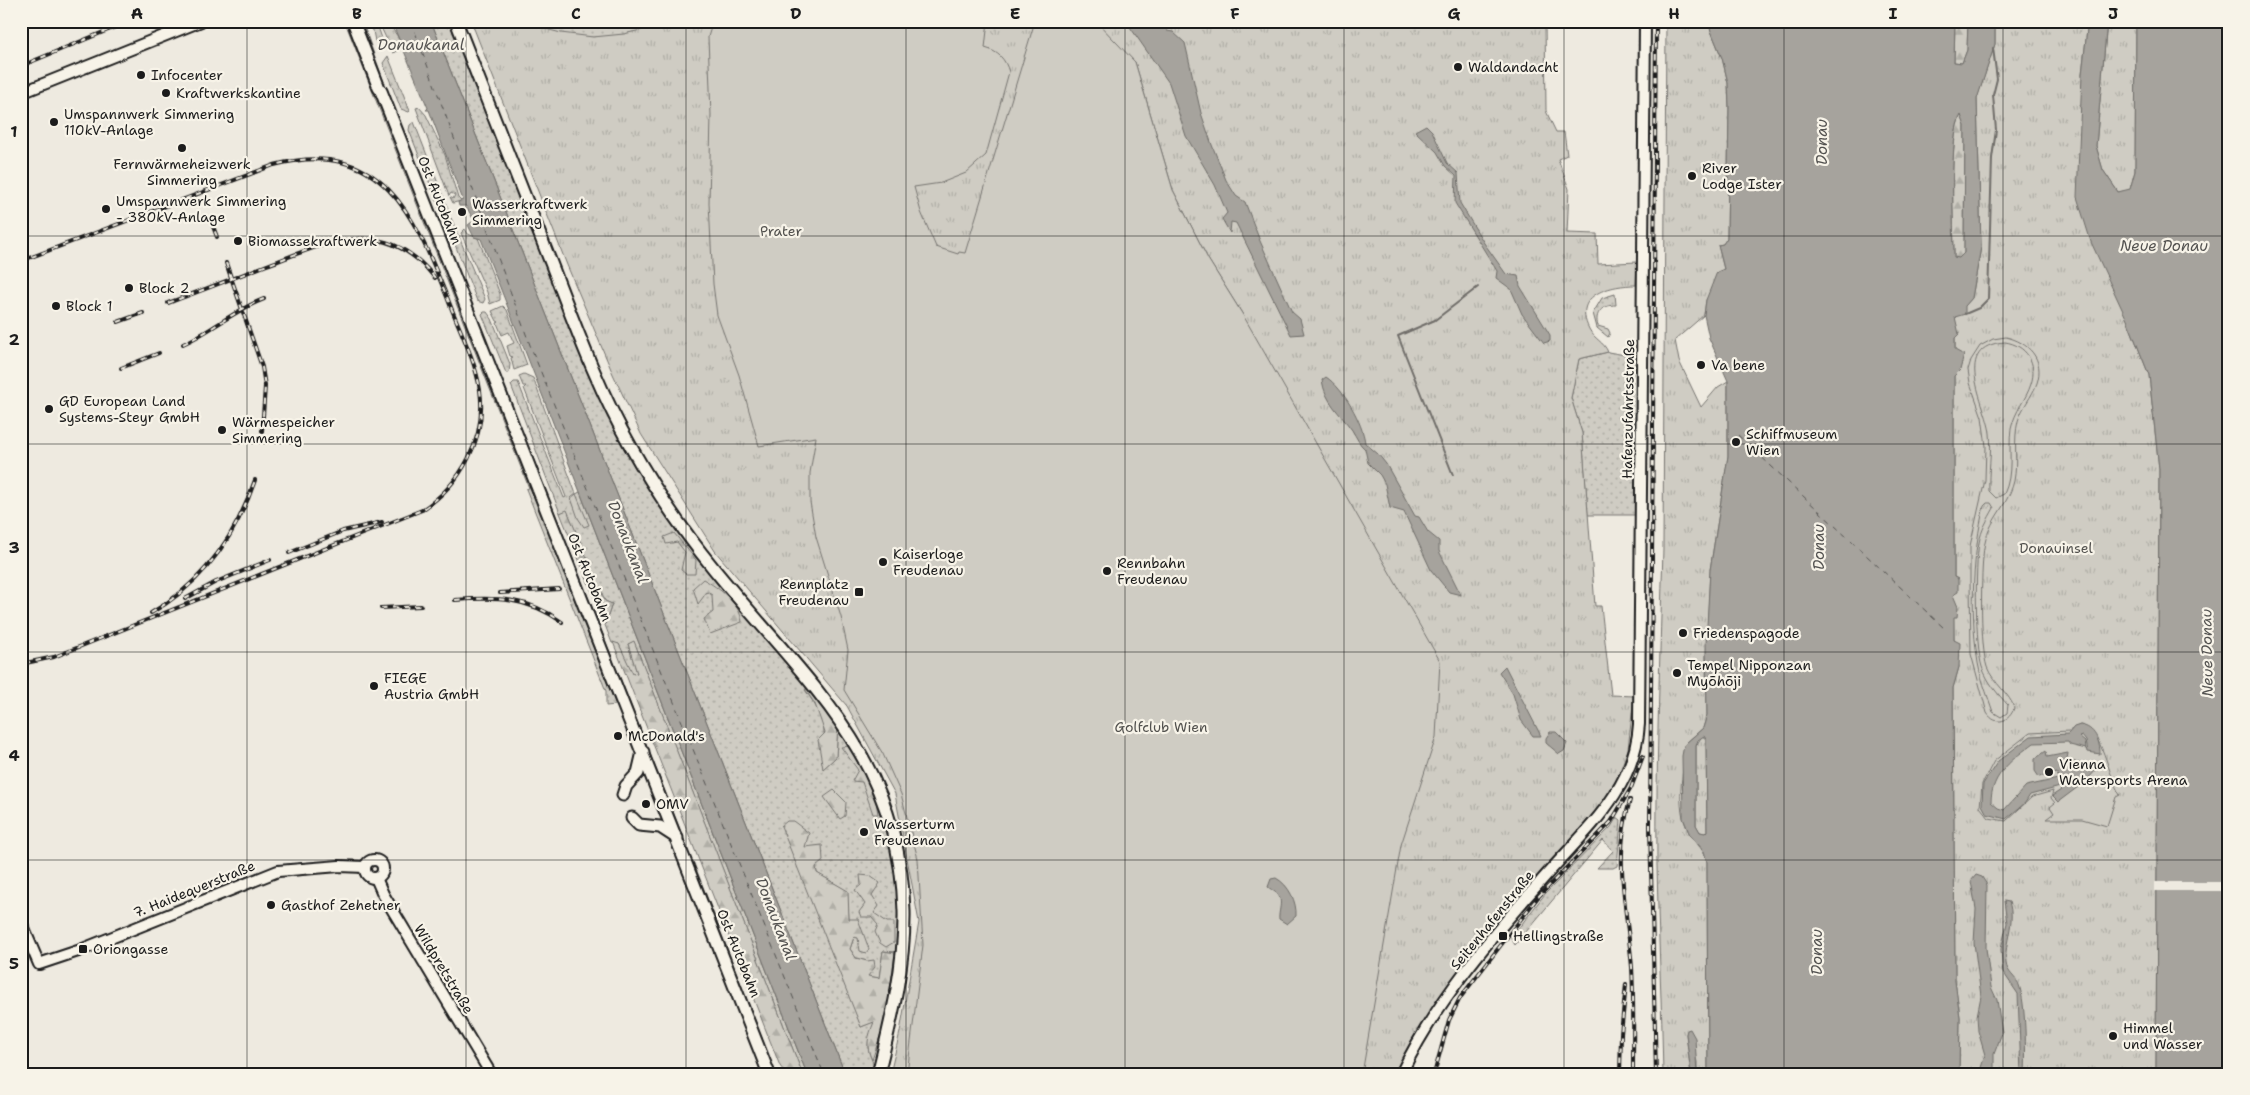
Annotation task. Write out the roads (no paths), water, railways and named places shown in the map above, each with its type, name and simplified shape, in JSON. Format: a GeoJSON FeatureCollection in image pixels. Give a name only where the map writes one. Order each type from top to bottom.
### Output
{"type":"FeatureCollection","features":[{"type":"Feature","properties":{"kind":"highway","name":"Ost Autobahn"},"geometry":{"type":"LineString","coordinates":[[353,21],[678,839],[769,1074]]}},
{"type":"Feature","properties":{"kind":"highway"},"geometry":{"type":"LineString","coordinates":[[456,21],[587,355],[630,445],[658,492],[694,544],[832,707],[861,752],[878,786],[894,833],[901,873],[904,913],[902,958],[878,1074]]}},
{"type":"Feature","properties":{"kind":"highway"},"geometry":{"type":"LineString","coordinates":[[623,795],[624,783],[638,773],[643,752]]}},
{"type":"Feature","properties":{"kind":"highway"},"geometry":{"type":"LineString","coordinates":[[632,818],[639,825],[660,827],[678,839]]}},
{"type":"Feature","properties":{"kind":"main road"},"geometry":{"type":"LineString","coordinates":[[21,93],[201,21]]}},
{"type":"Feature","properties":{"kind":"main road","name":"Hafenzufahrtsstraße"},"geometry":{"type":"LineString","coordinates":[[1618,794],[1634,754],[1639,724],[1644,21]]}},
{"type":"Feature","properties":{"kind":"main road","name":"Seitenhafenstraße"},"geometry":{"type":"LineString","coordinates":[[1401,1074],[1423,1034],[1485,948],[1540,881],[1594,824],[1618,794]]}},
{"type":"Feature","properties":{"kind":"main road","name":"7. Haidequerstraße"},"geometry":{"type":"LineString","coordinates":[[21,922],[39,964],[78,951],[278,871],[339,866],[365,867],[373,861],[381,864],[382,872],[376,878]]}},
{"type":"Feature","properties":{"kind":"main road","name":"Wildpretstraße"},"geometry":{"type":"LineString","coordinates":[[376,878],[389,904],[491,1074]]}},
{"type":"Feature","properties":{"kind":"water","name":"Donaukanal"},"geometry":{"type":"Polygon","coordinates":[[[394,21],[431,21],[845,1074],[807,1074],[481,239],[474,237],[468,225],[472,222],[476,224],[466,206],[459,206],[458,202],[463,200],[429,110],[426,110],[428,108],[393,25],[394,21]]]}},
{"type":"Feature","properties":{"kind":"water"},"geometry":{"type":"Polygon","coordinates":[[[1129,21],[1165,21],[1167,31],[1173,32],[1185,43],[1201,113],[1226,180],[1236,196],[1245,202],[1260,241],[1292,312],[1300,319],[1304,334],[1291,335],[1236,223],[1231,222],[1230,233],[1222,219],[1227,213],[1215,185],[1186,136],[1169,83],[1130,27],[1129,21]]]}},
{"type":"Feature","properties":{"kind":"water","name":"Donau"},"geometry":{"type":"Polygon","coordinates":[[[1707,21],[1955,21],[1954,62],[1962,63],[1967,50],[1968,21],[1995,21],[1995,44],[1977,99],[1981,247],[1972,298],[1965,306],[1965,314],[1955,317],[1959,334],[1955,338],[1955,350],[1964,355],[1960,370],[1954,376],[1954,577],[1958,579],[1958,592],[1953,595],[1958,607],[1957,617],[1954,617],[1954,640],[1960,643],[1959,667],[1953,688],[1955,981],[1960,1017],[1959,1074],[1708,1074],[1707,862],[1704,851],[1690,835],[1683,818],[1682,756],[1684,745],[1703,728],[1707,715],[1706,644],[1710,570],[1728,456],[1728,381],[1709,338],[1704,315],[1706,300],[1717,272],[1724,269],[1718,245],[1723,244],[1727,238],[1729,107],[1728,83],[1722,58],[1707,21]],[[1961,115],[1954,141],[1953,161],[1954,257],[1959,258],[1964,253],[1965,126],[1961,115]],[[1704,736],[1698,740],[1696,746],[1696,825],[1700,832],[1705,833],[1707,831],[1706,739],[1704,736]]]}},
{"type":"Feature","properties":{"kind":"water","name":"Neue Donau"},"geometry":{"type":"Polygon","coordinates":[[[2088,21],[2107,21],[2096,146],[2103,170],[2118,192],[2130,189],[2135,171],[2136,21],[2229,21],[2229,1074],[2156,1074],[2159,469],[2149,375],[2128,322],[2091,242],[2077,197],[2082,74],[2088,21]]]}},
{"type":"Feature","properties":{"kind":"water"},"geometry":{"type":"Polygon","coordinates":[[[1426,125],[1432,131],[1447,163],[1458,173],[1460,203],[1484,243],[1506,274],[1518,276],[1520,286],[1550,335],[1550,341],[1544,343],[1522,314],[1511,289],[1496,278],[1497,271],[1455,203],[1456,176],[1445,166],[1437,152],[1415,131],[1426,125]]]}},
{"type":"Feature","properties":{"kind":"water"},"geometry":{"type":"Polygon","coordinates":[[[1326,377],[1345,397],[1356,416],[1365,443],[1386,464],[1415,516],[1419,517],[1428,532],[1439,541],[1439,551],[1461,595],[1449,592],[1431,570],[1404,512],[1390,508],[1385,484],[1380,475],[1368,463],[1365,449],[1326,395],[1322,380],[1326,377]]]}},
{"type":"Feature","properties":{"kind":"water"},"geometry":{"type":"Polygon","coordinates":[[[1505,666],[1541,736],[1533,736],[1521,720],[1513,694],[1499,672],[1505,666]]]}},
{"type":"Feature","properties":{"kind":"water"},"geometry":{"type":"Polygon","coordinates":[[[2085,726],[2096,735],[2100,754],[2088,752],[2086,741],[2082,736],[2079,737],[2085,742],[2086,749],[2070,745],[2068,742],[2034,743],[2012,761],[1999,775],[1992,792],[1991,802],[2004,810],[2026,786],[2058,779],[2057,773],[2039,777],[2035,771],[2035,759],[2046,751],[2047,757],[2068,753],[2067,760],[2098,768],[2086,781],[2058,802],[2052,796],[2061,790],[2060,787],[2030,795],[2025,803],[2006,819],[1987,814],[1982,805],[1983,784],[1998,761],[2031,736],[2068,734],[2074,727],[2085,726]]]}},
{"type":"Feature","properties":{"kind":"water"},"geometry":{"type":"Polygon","coordinates":[[[1550,732],[1556,732],[1567,743],[1564,751],[1559,754],[1546,743],[1546,738],[1550,732]]]}},
{"type":"Feature","properties":{"kind":"water"},"geometry":{"type":"Polygon","coordinates":[[[1976,875],[1982,877],[1987,885],[1986,948],[1991,987],[1997,1000],[2002,1033],[1994,1054],[1994,1074],[1979,1074],[1985,1055],[1978,1031],[1977,1016],[1981,996],[1974,943],[1976,909],[1971,881],[1976,875]]]}},
{"type":"Feature","properties":{"kind":"water"},"geometry":{"type":"Polygon","coordinates":[[[1276,878],[1288,889],[1295,905],[1296,916],[1287,924],[1279,919],[1280,898],[1268,887],[1271,879],[1276,878]]]}},
{"type":"Feature","properties":{"kind":"water"},"geometry":{"type":"Polygon","coordinates":[[[2004,901],[2009,902],[2011,910],[2006,963],[2008,970],[2019,985],[2023,1004],[2025,1074],[2021,1074],[2018,994],[2003,972],[2002,965],[2001,949],[2007,923],[2004,901]]]}},
{"type":"Feature","properties":{"kind":"water"},"geometry":{"type":"Polygon","coordinates":[[[1690,1029],[1695,1038],[1697,1074],[1691,1074],[1686,1034],[1687,1030],[1690,1029]]]}},
{"type":"Feature","properties":{"kind":"waterway"},"geometry":{"type":"LineString","coordinates":[[1965,314],[1979,308],[1988,299],[1992,158],[1996,130],[1993,95],[1997,79],[1993,48]]}},
{"type":"Feature","properties":{"kind":"waterway"},"geometry":{"type":"LineString","coordinates":[[1453,475],[1398,336],[1435,320],[1478,287]]}},
{"type":"Feature","properties":{"kind":"railway"},"geometry":{"type":"LineString","coordinates":[[21,66],[130,21]]}},
{"type":"Feature","properties":{"kind":"railway"},"geometry":{"type":"LineString","coordinates":[[1656,21],[1650,827],[1656,1074]]}},
{"type":"Feature","properties":{"kind":"railway"},"geometry":{"type":"LineString","coordinates":[[21,261],[274,165],[311,159],[342,162],[367,173],[389,190],[406,212],[421,238],[435,267],[470,354],[478,378],[481,408],[475,443],[468,459],[448,487],[422,510],[54,657],[21,664]]}},
{"type":"Feature","properties":{"kind":"railway"},"geometry":{"type":"LineString","coordinates":[[211,221],[217,237]]}},
{"type":"Feature","properties":{"kind":"railway"},"geometry":{"type":"LineString","coordinates":[[168,303],[312,248],[356,239],[376,240],[396,246],[416,258],[435,278]]}},
{"type":"Feature","properties":{"kind":"railway"},"geometry":{"type":"LineString","coordinates":[[226,263],[262,367],[265,386],[262,431]]}},
{"type":"Feature","properties":{"kind":"railway"},"geometry":{"type":"LineString","coordinates":[[183,344],[264,299]]}},
{"type":"Feature","properties":{"kind":"railway"},"geometry":{"type":"LineString","coordinates":[[118,322],[143,313]]}},
{"type":"Feature","properties":{"kind":"railway"},"geometry":{"type":"LineString","coordinates":[[121,368],[159,353]]}},
{"type":"Feature","properties":{"kind":"railway"},"geometry":{"type":"LineString","coordinates":[[151,613],[187,587],[215,556],[238,520],[255,480]]}},
{"type":"Feature","properties":{"kind":"railway"},"geometry":{"type":"LineString","coordinates":[[289,553],[343,531],[382,522]]}},
{"type":"Feature","properties":{"kind":"railway"},"geometry":{"type":"LineString","coordinates":[[185,599],[216,582],[270,560]]}},
{"type":"Feature","properties":{"kind":"railway"},"geometry":{"type":"LineString","coordinates":[[500,593],[559,589]]}},
{"type":"Feature","properties":{"kind":"railway"},"geometry":{"type":"LineString","coordinates":[[455,600],[511,600],[537,608],[562,622]]}},
{"type":"Feature","properties":{"kind":"railway"},"geometry":{"type":"LineString","coordinates":[[381,608],[421,606]]}},
{"type":"Feature","properties":{"kind":"railway"},"geometry":{"type":"LineString","coordinates":[[1434,1074],[1449,1020],[1460,998],[1538,897],[1611,822],[1631,788],[1643,756]]}},
{"type":"Feature","properties":{"kind":"railway"},"geometry":{"type":"LineString","coordinates":[[1630,800],[1622,842],[1622,862],[1632,967],[1633,1074]]}},
{"type":"Feature","properties":{"kind":"railway"},"geometry":{"type":"LineString","coordinates":[[1620,1074],[1621,1034],[1626,984]]}},
{"type":"Feature","properties":{"kind":"place","name":"Waldandacht"},"geometry":{"type":"Point","coordinates":[1458,67]}},
{"type":"Feature","properties":{"kind":"place","name":"Infocenter"},"geometry":{"type":"Point","coordinates":[141,75]}},
{"type":"Feature","properties":{"kind":"place","name":"Kraftwerkskantine"},"geometry":{"type":"Point","coordinates":[166,93]}},
{"type":"Feature","properties":{"kind":"place","name":"Umspannwerk Simmering 110kV-Anlage"},"geometry":{"type":"Point","coordinates":[54,122]}},
{"type":"Feature","properties":{"kind":"place","name":"Fernwärmeheizwerk Simmering"},"geometry":{"type":"Point","coordinates":[182,148]}},
{"type":"Feature","properties":{"kind":"place","name":"River Lodge Ister"},"geometry":{"type":"Point","coordinates":[1692,176]}},
{"type":"Feature","properties":{"kind":"place","name":"Umspannwerk Simmering - 380kV-Anlage"},"geometry":{"type":"Point","coordinates":[106,209]}},
{"type":"Feature","properties":{"kind":"place","name":"Wasserkraftwerk Simmering"},"geometry":{"type":"Point","coordinates":[462,212]}},
{"type":"Feature","properties":{"kind":"place","name":"Biomassekraftwerk"},"geometry":{"type":"Point","coordinates":[238,241]}},
{"type":"Feature","properties":{"kind":"place","name":"Block 2"},"geometry":{"type":"Point","coordinates":[129,288]}},
{"type":"Feature","properties":{"kind":"place","name":"Block 1"},"geometry":{"type":"Point","coordinates":[56,306]}},
{"type":"Feature","properties":{"kind":"place","name":"Va bene"},"geometry":{"type":"Point","coordinates":[1701,365]}},
{"type":"Feature","properties":{"kind":"place","name":"GD European Land Systems-Steyr GmbH"},"geometry":{"type":"Point","coordinates":[49,409]}},
{"type":"Feature","properties":{"kind":"place","name":"Wärmespeicher Simmering"},"geometry":{"type":"Point","coordinates":[222,430]}},
{"type":"Feature","properties":{"kind":"place","name":"Schiffmuseum Wien"},"geometry":{"type":"Point","coordinates":[1736,442]}},
{"type":"Feature","properties":{"kind":"place","name":"Kaiserloge Freudenau"},"geometry":{"type":"Point","coordinates":[883,562]}},
{"type":"Feature","properties":{"kind":"place","name":"Rennbahn Freudenau"},"geometry":{"type":"Point","coordinates":[1107,571]}},
{"type":"Feature","properties":{"kind":"place","name":"Rennplatz Freudenau"},"geometry":{"type":"Point","coordinates":[859,592]}},
{"type":"Feature","properties":{"kind":"place","name":"Friedenspagode"},"geometry":{"type":"Point","coordinates":[1683,633]}},
{"type":"Feature","properties":{"kind":"place","name":"Tempel Nipponzan Myōhōji"},"geometry":{"type":"Point","coordinates":[1677,673]}},
{"type":"Feature","properties":{"kind":"place","name":"FIEGE Austria GmbH"},"geometry":{"type":"Point","coordinates":[374,686]}},
{"type":"Feature","properties":{"kind":"place","name":"McDonald's"},"geometry":{"type":"Point","coordinates":[618,736]}},
{"type":"Feature","properties":{"kind":"place","name":"Vienna Watersports Arena"},"geometry":{"type":"Point","coordinates":[2049,772]}},
{"type":"Feature","properties":{"kind":"place","name":"OMV"},"geometry":{"type":"Point","coordinates":[646,804]}},
{"type":"Feature","properties":{"kind":"place","name":"Wasserturm Freudenau"},"geometry":{"type":"Point","coordinates":[864,832]}},
{"type":"Feature","properties":{"kind":"place","name":"Gasthof Zehetner"},"geometry":{"type":"Point","coordinates":[271,905]}},
{"type":"Feature","properties":{"kind":"place","name":"Hellingstraße"},"geometry":{"type":"Point","coordinates":[1503,936]}},
{"type":"Feature","properties":{"kind":"place","name":"Oriongasse"},"geometry":{"type":"Point","coordinates":[83,949]}},
{"type":"Feature","properties":{"kind":"place","name":"Himmel und Wasser"},"geometry":{"type":"Point","coordinates":[2113,1036]}},
{"type":"Feature","properties":{"kind":"park label","name":"Prater"},"geometry":{"type":"Point","coordinates":[781,231]}},
{"type":"Feature","properties":{"kind":"park label","name":"Donauinsel"},"geometry":{"type":"Point","coordinates":[2056,548]}},
{"type":"Feature","properties":{"kind":"park label","name":"Golfclub Wien"},"geometry":{"type":"Point","coordinates":[1161,727]}}]}
